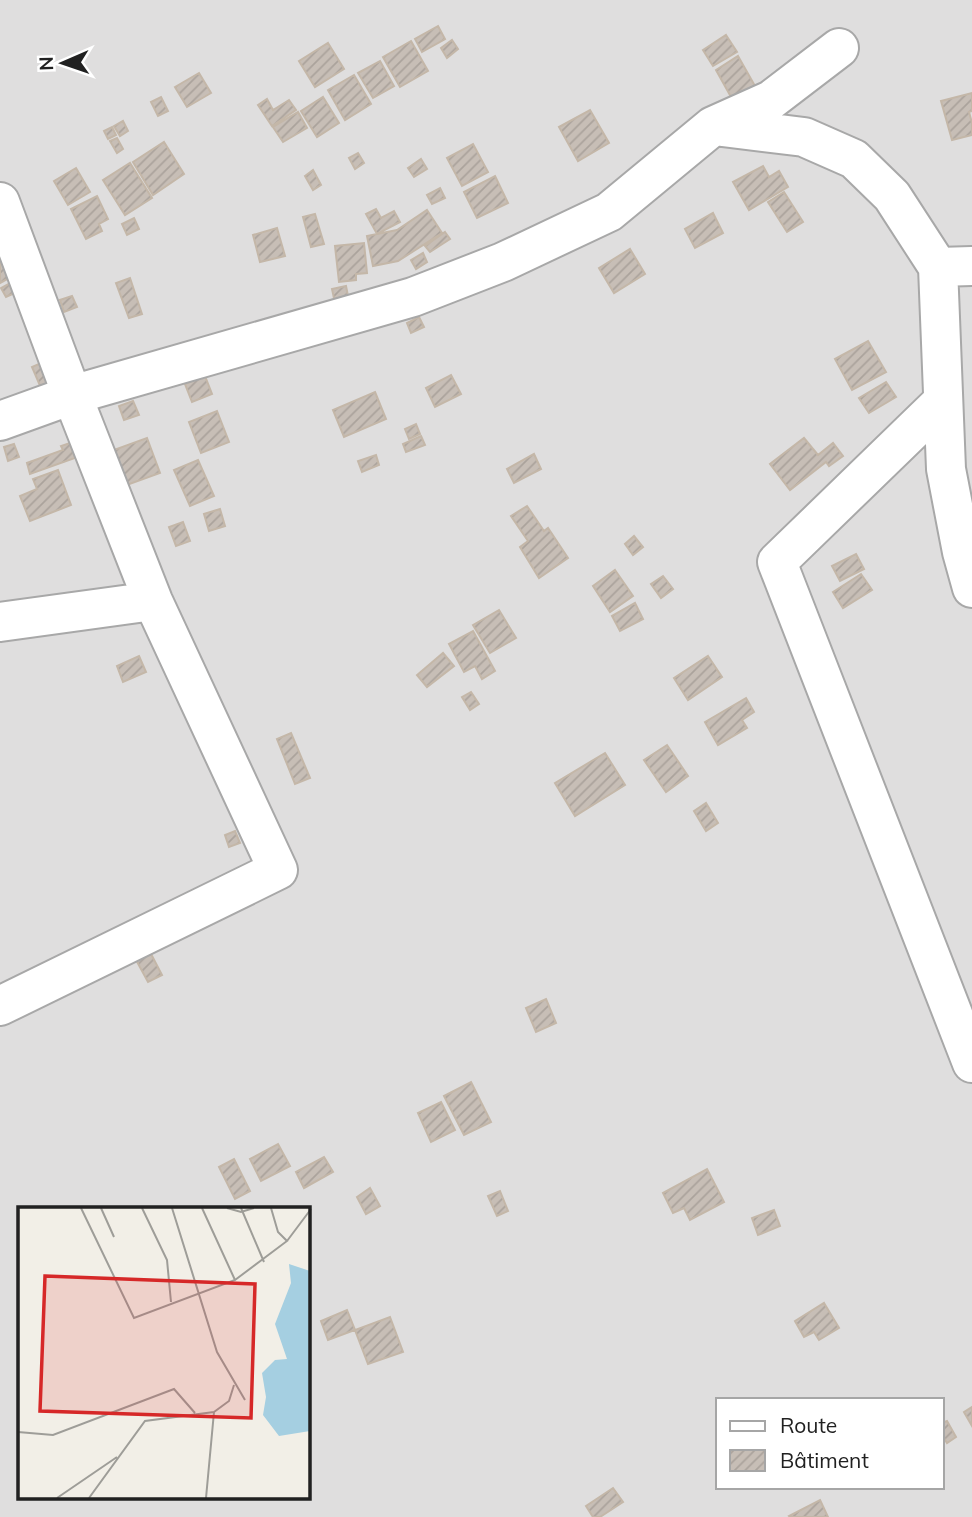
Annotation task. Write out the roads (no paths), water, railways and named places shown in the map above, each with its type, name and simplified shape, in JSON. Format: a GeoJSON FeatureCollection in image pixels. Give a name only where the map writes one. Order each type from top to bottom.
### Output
{"type":"FeatureCollection","features":[{"type":"Feature","properties":{"kind":"street"},"geometry":{"type":"LineString","coordinates":[[0,421],[72,395],[413,297],[503,262],[608,212],[713,126],[771,100],[839,48]]}},
{"type":"Feature","properties":{"kind":"street"},"geometry":{"type":"LineString","coordinates":[[713,126],[804,137],[854,159],[892,196],[955,266],[943,401],[946,469],[972,588]]}},
{"type":"Feature","properties":{"kind":"street"},"geometry":{"type":"LineString","coordinates":[[0,202],[153,601],[278,870],[0,1006]]}},
{"type":"Feature","properties":{"kind":"street"},"geometry":{"type":"LineString","coordinates":[[943,401],[778,562],[972,1063]]}},
{"type":"Feature","properties":{"kind":"street"},"geometry":{"type":"LineString","coordinates":[[0,622],[153,601]]}}]}
